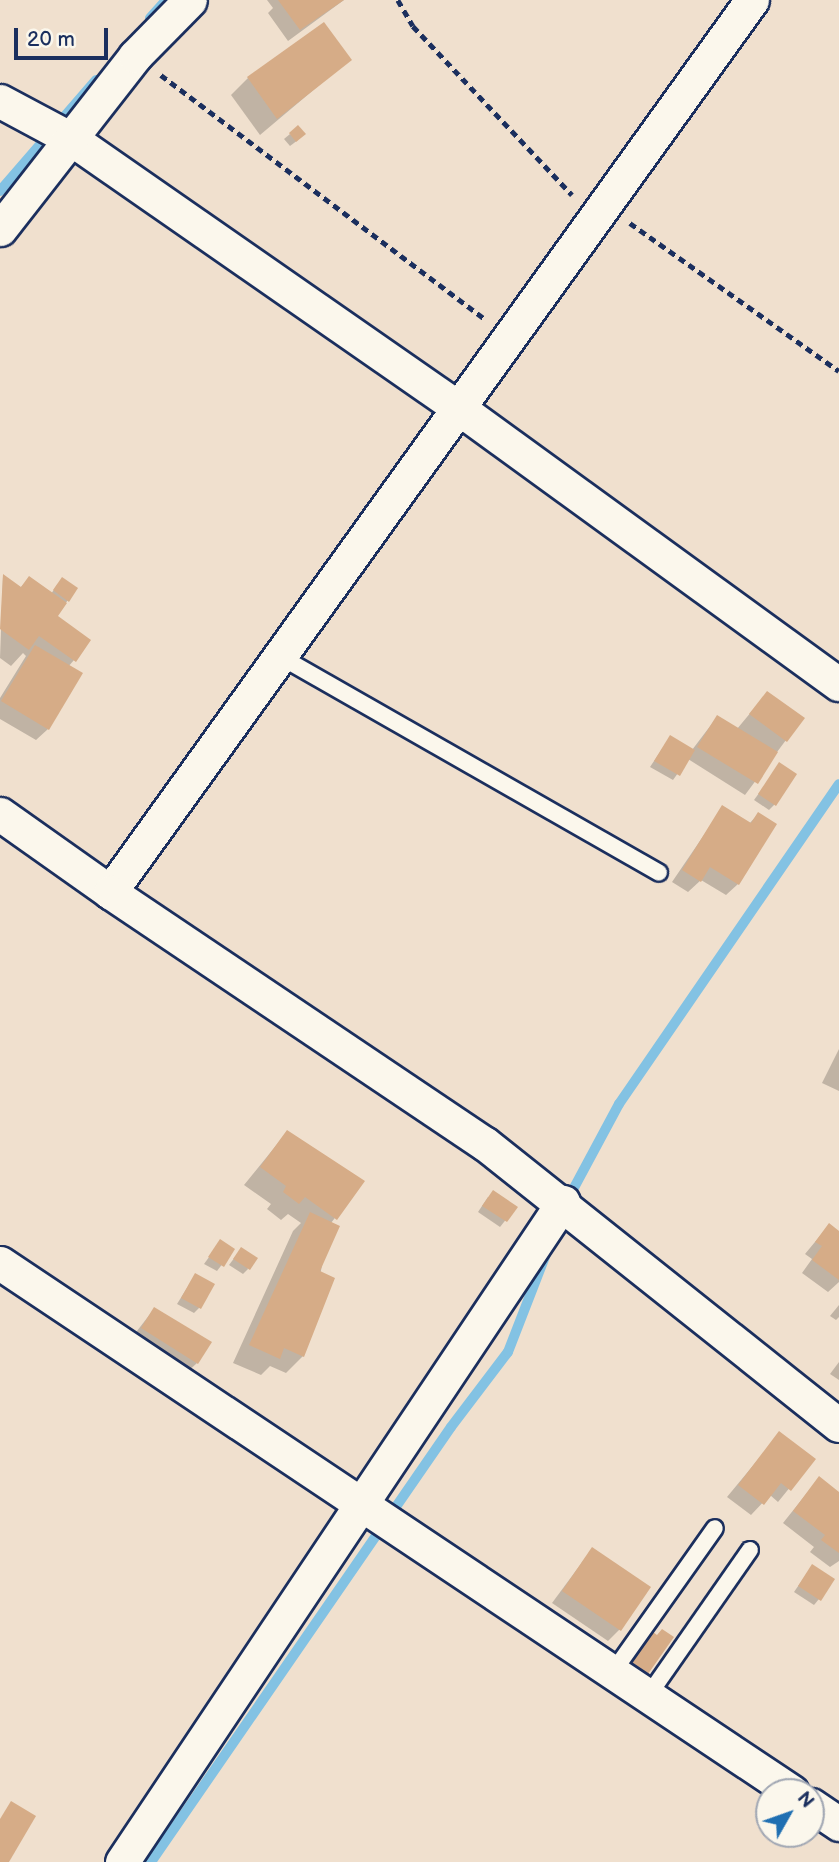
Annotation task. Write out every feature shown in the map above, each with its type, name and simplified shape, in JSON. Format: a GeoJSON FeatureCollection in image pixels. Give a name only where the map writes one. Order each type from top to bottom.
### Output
{"type":"FeatureCollection","features":[{"type":"Feature","properties":{"kind":"street"},"geometry":{"type":"LineString","coordinates":[[0,229],[73,140],[135,55],[190,0]]}},
{"type":"Feature","properties":{"kind":"street"},"geometry":{"type":"LineString","coordinates":[[110,892],[602,214],[752,0]]}},
{"type":"Feature","properties":{"kind":"street"},"geometry":{"type":"LineString","coordinates":[[0,101],[73,140],[460,409],[839,684]]}},
{"type":"Feature","properties":{"kind":"street"},"geometry":{"type":"LineString","coordinates":[[0,814],[110,892],[484,1143],[563,1202],[839,1425]]}},
{"type":"Feature","properties":{"kind":"street"},"geometry":{"type":"LineString","coordinates":[[122,1862],[563,1202]]}},
{"type":"Feature","properties":{"kind":"street"},"geometry":{"type":"LineString","coordinates":[[0,1263],[771,1778]]}},
{"type":"Feature","properties":{"kind":"lane"},"geometry":{"type":"LineString","coordinates":[[281,657],[659,873]]}},
{"type":"Feature","properties":{"kind":"lane"},"geometry":{"type":"LineString","coordinates":[[612,1672],[715,1528]]}},
{"type":"Feature","properties":{"kind":"lane"},"geometry":{"type":"LineString","coordinates":[[648,1696],[750,1550]]}},
{"type":"Feature","properties":{"kind":"path"},"geometry":{"type":"LineString","coordinates":[[398,0],[413,26],[602,214],[839,371]]}},
{"type":"Feature","properties":{"kind":"path"},"geometry":{"type":"LineString","coordinates":[[135,55],[512,338]]}},
{"type":"Feature","properties":{"kind":"building"},"geometry":{"type":"Polygon","coordinates":[[[278,0],[344,0],[300,30],[278,0]]]}},
{"type":"Feature","properties":{"kind":"building"},"geometry":{"type":"Polygon","coordinates":[[[324,22],[352,60],[277,119],[247,77],[324,22]]]}},
{"type":"Feature","properties":{"kind":"building"},"geometry":{"type":"Polygon","coordinates":[[[298,125],[306,134],[296,142],[289,133],[298,125]]]}},
{"type":"Feature","properties":{"kind":"building"},"geometry":{"type":"Polygon","coordinates":[[[3,574],[21,587],[29,576],[67,603],[58,616],[91,640],[76,662],[39,636],[29,650],[0,629],[3,574]]]}},
{"type":"Feature","properties":{"kind":"building"},"geometry":{"type":"Polygon","coordinates":[[[62,577],[78,588],[69,602],[53,590],[62,577]]]}},
{"type":"Feature","properties":{"kind":"building"},"geometry":{"type":"Polygon","coordinates":[[[35,645],[83,673],[49,730],[1,701],[35,645]]]}},
{"type":"Feature","properties":{"kind":"building"},"geometry":{"type":"Polygon","coordinates":[[[767,691],[805,718],[787,742],[749,714],[767,691]]]}},
{"type":"Feature","properties":{"kind":"building"},"geometry":{"type":"Polygon","coordinates":[[[717,715],[778,752],[758,784],[697,747],[717,715]]]}},
{"type":"Feature","properties":{"kind":"building"},"geometry":{"type":"Polygon","coordinates":[[[670,735],[695,750],[680,776],[654,761],[670,735]]]}},
{"type":"Feature","properties":{"kind":"building"},"geometry":{"type":"Polygon","coordinates":[[[779,762],[797,774],[776,806],[758,794],[779,762]]]}},
{"type":"Feature","properties":{"kind":"building"},"geometry":{"type":"Polygon","coordinates":[[[722,805],[751,823],[758,812],[777,824],[739,885],[710,867],[701,882],[682,870],[722,805]]]}},
{"type":"Feature","properties":{"kind":"building"},"geometry":{"type":"Polygon","coordinates":[[[287,1130],[365,1181],[337,1220],[305,1197],[299,1204],[283,1192],[286,1186],[260,1167],[287,1130]]]}},
{"type":"Feature","properties":{"kind":"building"},"geometry":{"type":"Polygon","coordinates":[[[493,1190],[518,1207],[507,1222],[482,1206],[493,1190]]]}},
{"type":"Feature","properties":{"kind":"building"},"geometry":{"type":"Polygon","coordinates":[[[310,1212],[340,1226],[320,1271],[335,1278],[304,1357],[284,1348],[280,1359],[249,1345],[310,1212]]]}},
{"type":"Feature","properties":{"kind":"building"},"geometry":{"type":"Polygon","coordinates":[[[829,1223],[839,1231],[839,1280],[812,1260],[822,1246],[815,1242],[829,1223]]]}},
{"type":"Feature","properties":{"kind":"building"},"geometry":{"type":"Polygon","coordinates":[[[220,1239],[235,1249],[224,1267],[208,1257],[220,1239]]]}},
{"type":"Feature","properties":{"kind":"building"},"geometry":{"type":"Polygon","coordinates":[[[241,1247],[258,1258],[250,1270],[233,1259],[241,1247]]]}},
{"type":"Feature","properties":{"kind":"building"},"geometry":{"type":"Polygon","coordinates":[[[195,1273],[215,1284],[201,1309],[181,1298],[195,1273]]]}},
{"type":"Feature","properties":{"kind":"building"},"geometry":{"type":"Polygon","coordinates":[[[154,1307],[212,1342],[198,1364],[141,1328],[154,1307]]]}},
{"type":"Feature","properties":{"kind":"building"},"geometry":{"type":"Polygon","coordinates":[[[779,1431],[816,1459],[791,1491],[781,1483],[764,1505],[738,1485],[779,1431]]]}},
{"type":"Feature","properties":{"kind":"building"},"geometry":{"type":"Polygon","coordinates":[[[819,1476],[839,1492],[839,1553],[821,1540],[825,1535],[793,1511],[819,1476]]]}},
{"type":"Feature","properties":{"kind":"building"},"geometry":{"type":"Polygon","coordinates":[[[592,1547],[651,1587],[621,1631],[562,1591],[592,1547]]]}},
{"type":"Feature","properties":{"kind":"building"},"geometry":{"type":"Polygon","coordinates":[[[812,1564],[835,1579],[821,1601],[798,1586],[812,1564]]]}},
{"type":"Feature","properties":{"kind":"building"},"geometry":{"type":"Polygon","coordinates":[[[662,1629],[674,1637],[648,1674],[632,1662],[653,1632],[657,1635],[662,1629]]]}},
{"type":"Feature","properties":{"kind":"building"},"geometry":{"type":"Polygon","coordinates":[[[11,1801],[36,1816],[9,1862],[0,1862],[0,1819],[11,1801]]]}},
{"type":"Feature","properties":{"kind":"waterway"},"geometry":{"type":"LineString","coordinates":[[150,18],[166,0]]}},
{"type":"Feature","properties":{"kind":"waterway"},"geometry":{"type":"LineString","coordinates":[[0,191],[96,80]]}},
{"type":"Feature","properties":{"kind":"waterway"},"geometry":{"type":"LineString","coordinates":[[568,1199],[619,1104],[839,784]]}},
{"type":"Feature","properties":{"kind":"waterway"},"geometry":{"type":"LineString","coordinates":[[151,1862],[451,1427],[508,1352],[548,1249]]}}]}
